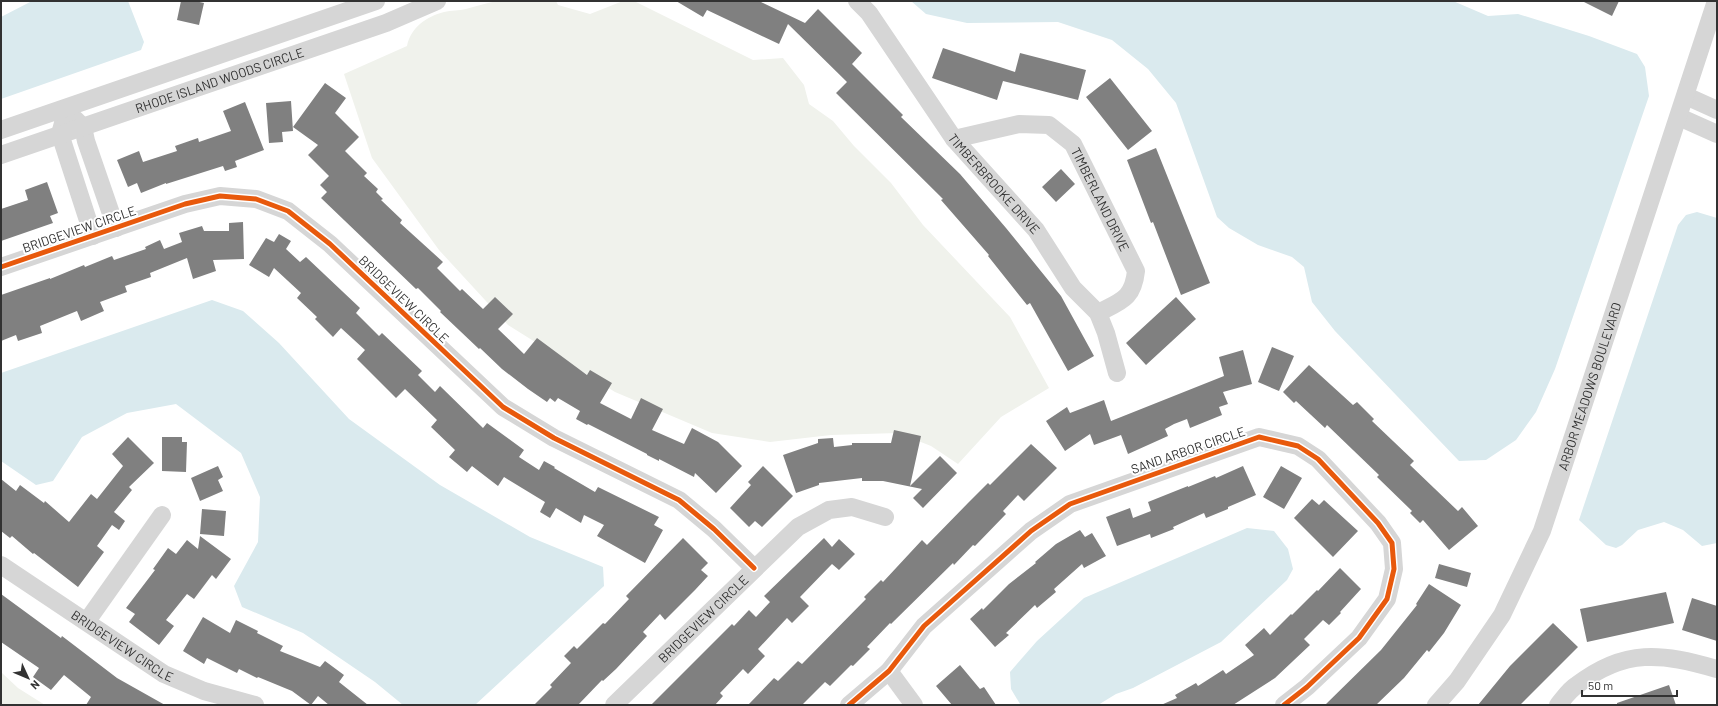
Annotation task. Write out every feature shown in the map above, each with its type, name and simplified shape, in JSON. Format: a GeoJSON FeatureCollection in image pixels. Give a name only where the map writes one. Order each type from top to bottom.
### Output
{"type":"FeatureCollection","features":[{"type":"Feature","properties":{"kind":"street","name":"RHODE ISLAND WOODS CIRCLE"},"geometry":{"type":"LineString","coordinates":[[1,130],[376,1]]}},
{"type":"Feature","properties":{"kind":"street","name":"RHODE ISLAND WOODS CIRCLE"},"geometry":{"type":"LineString","coordinates":[[1,155],[386,23],[437,1]]}},
{"type":"Feature","properties":{"kind":"street","name":"TIMBERBROOKE DRIVE"},"geometry":{"type":"LineString","coordinates":[[857,1],[869,13],[954,139],[1036,230],[1073,288],[1098,313],[1106,334],[1117,373]]}},
{"type":"Feature","properties":{"kind":"street","name":"ARBOR MEADOWS BOULEVARD"},"geometry":{"type":"LineString","coordinates":[[1436,705],[1456,682],[1502,614],[1542,531],[1716,1]]}},
{"type":"Feature","properties":{"kind":"street","name":"ARBOR MEADOWS BOULEVARD"},"geometry":{"type":"LineString","coordinates":[[1702,47],[1717,17]]}},
{"type":"Feature","properties":{"kind":"street"},"geometry":{"type":"LineString","coordinates":[[1686,96],[1717,110]]}},
{"type":"Feature","properties":{"kind":"street","name":"BRIDGEVIEW CIRCLE"},"geometry":{"type":"LineString","coordinates":[[65,108],[83,127],[86,141],[116,228]]}},
{"type":"Feature","properties":{"kind":"street","name":"BRIDGEVIEW CIRCLE"},"geometry":{"type":"LineString","coordinates":[[65,108],[60,134],[94,236]]}},
{"type":"Feature","properties":{"kind":"street"},"geometry":{"type":"LineString","coordinates":[[1679,117],[1717,134]]}},
{"type":"Feature","properties":{"kind":"street","name":"TIMBERLAND DRIVE"},"geometry":{"type":"LineString","coordinates":[[954,139],[1019,124],[1049,125],[1073,144],[1136,271],[1134,286],[1125,298],[1098,313]]}},
{"type":"Feature","properties":{"kind":"street","name":"BRIDGEVIEW CIRCLE"},"geometry":{"type":"LineString","coordinates":[[1,267],[185,204],[220,196],[256,199],[288,211],[330,244],[503,407],[554,438],[680,500],[714,529],[754,568],[614,705]]}},
{"type":"Feature","properties":{"kind":"street","name":"SAND ARBOR CIRCLE"},"geometry":{"type":"LineString","coordinates":[[849,705],[889,671],[924,626],[1031,531],[1070,504],[1259,437],[1298,446],[1318,459],[1378,523],[1392,543],[1394,569],[1387,599],[1359,638],[1308,687],[1284,705]]}},
{"type":"Feature","properties":{"kind":"street"},"geometry":{"type":"LineString","coordinates":[[754,568],[798,527],[829,510],[852,507],[885,517]]}},
{"type":"Feature","properties":{"kind":"street"},"geometry":{"type":"LineString","coordinates":[[87,621],[162,515]]}},
{"type":"Feature","properties":{"kind":"street","name":"BRIDGEVIEW CIRCLE"},"geometry":{"type":"LineString","coordinates":[[1,565],[87,621],[131,654],[164,674],[204,691],[255,705]]}},
{"type":"Feature","properties":{"kind":"street"},"geometry":{"type":"LineString","coordinates":[[1558,705],[1576,685],[1610,664],[1647,656],[1684,660],[1717,669]]}},
{"type":"Feature","properties":{"kind":"street"},"geometry":{"type":"LineString","coordinates":[[889,671],[914,705]]}},
{"type":"Feature","properties":{"kind":"shaded area"},"geometry":{"type":"Polygon","coordinates":[[[32,1],[128,1],[144,42],[141,50],[1,99],[1,17],[32,1]]]}},
{"type":"Feature","properties":{"kind":"shaded area"},"geometry":{"type":"Polygon","coordinates":[[[497,1],[556,1],[558,5],[590,14],[623,1],[634,1],[753,60],[783,58],[804,85],[809,104],[833,121],[854,146],[891,183],[923,225],[1010,317],[1049,388],[1001,417],[958,464],[931,446],[898,433],[831,435],[770,442],[712,433],[615,392],[508,325],[439,250],[372,158],[344,74],[407,46],[412,33],[416,28],[425,20],[437,14],[463,10],[497,1]]]}},
{"type":"Feature","properties":{"kind":"shaded area"},"geometry":{"type":"Polygon","coordinates":[[[911,1],[1453,1],[1488,16],[1518,14],[1589,36],[1637,54],[1645,67],[1649,96],[1555,369],[1536,412],[1516,440],[1486,460],[1459,461],[1335,331],[1312,302],[1304,267],[1292,257],[1258,245],[1229,228],[1217,217],[1176,103],[1148,69],[1112,40],[1058,22],[967,23],[926,14],[911,1]]]}},
{"type":"Feature","properties":{"kind":"shaded area"},"geometry":{"type":"Polygon","coordinates":[[[1697,212],[1717,218],[1717,543],[1702,546],[1683,530],[1664,522],[1638,530],[1622,545],[1616,548],[1606,545],[1579,520],[1678,225],[1686,215],[1697,212]]]}},
{"type":"Feature","properties":{"kind":"shaded area"},"geometry":{"type":"Polygon","coordinates":[[[212,300],[243,311],[279,343],[349,419],[440,485],[530,537],[603,567],[604,586],[475,705],[403,705],[375,682],[303,633],[242,607],[234,586],[258,542],[260,497],[241,453],[176,404],[127,413],[82,437],[53,481],[36,485],[1,461],[1,373],[212,300]]]}},
{"type":"Feature","properties":{"kind":"shaded area"},"geometry":{"type":"Polygon","coordinates":[[[1247,528],[1274,531],[1288,549],[1293,569],[1287,580],[1221,642],[1133,688],[1116,694],[1098,705],[1020,704],[1011,689],[1010,672],[1037,641],[1084,598],[1247,528]]]}},
{"type":"Feature","properties":{"kind":"shaded area"},"geometry":{"type":"Polygon","coordinates":[[[1,672],[18,688],[45,705],[1,705],[1,672]]]}},
{"type":"Feature","properties":{"kind":"building"},"geometry":{"type":"Polygon","coordinates":[[[181,1],[195,1],[204,3],[199,25],[177,20],[181,1]]]}},
{"type":"Feature","properties":{"kind":"building"},"geometry":{"type":"Polygon","coordinates":[[[676,1],[759,1],[805,23],[818,9],[862,53],[852,64],[903,115],[901,117],[960,174],[1061,296],[1094,356],[1068,371],[1030,303],[1027,305],[988,256],[989,255],[941,200],[943,199],[836,93],[847,82],[788,24],[779,44],[707,10],[703,17],[676,1]]]}},
{"type":"Feature","properties":{"kind":"building"},"geometry":{"type":"Polygon","coordinates":[[[1582,1],[1619,1],[1612,16],[1582,1]]]}},
{"type":"Feature","properties":{"kind":"building"},"geometry":{"type":"Polygon","coordinates":[[[943,48],[1015,72],[1020,53],[1086,70],[1078,100],[1003,81],[997,100],[932,78],[943,48]]]}},
{"type":"Feature","properties":{"kind":"building"},"geometry":{"type":"Polygon","coordinates":[[[1110,78],[1152,131],[1128,150],[1086,97],[1110,78]]]}},
{"type":"Feature","properties":{"kind":"building"},"geometry":{"type":"Polygon","coordinates":[[[325,83],[346,98],[335,113],[359,137],[345,151],[367,173],[364,176],[378,189],[376,192],[383,199],[381,200],[402,220],[400,223],[443,262],[437,268],[460,291],[462,289],[483,309],[495,297],[513,314],[498,329],[524,354],[537,338],[587,375],[590,370],[612,383],[600,403],[631,419],[641,398],[663,409],[652,430],[684,444],[692,428],[718,442],[742,466],[716,493],[695,473],[694,477],[659,459],[659,461],[647,455],[588,424],[587,425],[576,419],[580,411],[558,398],[555,402],[550,398],[547,402],[528,389],[502,369],[480,348],[479,349],[440,312],[441,311],[418,288],[416,289],[321,198],[327,192],[320,185],[329,176],[308,155],[318,145],[293,127],[325,83]]]}},
{"type":"Feature","properties":{"kind":"building"},"geometry":{"type":"Polygon","coordinates":[[[291,101],[293,131],[282,132],[283,142],[269,143],[266,103],[291,101]]]}},
{"type":"Feature","properties":{"kind":"building"},"geometry":{"type":"Polygon","coordinates":[[[245,102],[264,150],[235,161],[237,167],[225,171],[223,166],[166,183],[141,193],[137,183],[128,187],[117,160],[139,151],[143,162],[177,151],[175,146],[198,138],[199,142],[231,131],[223,111],[245,102]]]}},
{"type":"Feature","properties":{"kind":"building"},"geometry":{"type":"Polygon","coordinates":[[[1156,148],[1210,283],[1181,295],[1127,160],[1156,148]]]}},
{"type":"Feature","properties":{"kind":"building"},"geometry":{"type":"Polygon","coordinates":[[[1061,169],[1075,184],[1056,202],[1042,187],[1061,169]]]}},
{"type":"Feature","properties":{"kind":"building"},"geometry":{"type":"Polygon","coordinates":[[[47,182],[58,213],[50,216],[53,223],[1,241],[1,209],[28,200],[25,190],[47,182]]]}},
{"type":"Feature","properties":{"kind":"building"},"geometry":{"type":"Polygon","coordinates":[[[243,222],[244,259],[213,260],[216,271],[193,279],[187,258],[150,273],[151,277],[125,286],[127,292],[100,302],[104,311],[81,321],[77,311],[40,326],[42,333],[18,341],[16,335],[1,341],[1,295],[50,279],[84,265],[85,267],[112,256],[114,260],[146,249],[145,247],[160,240],[164,249],[182,242],[179,233],[202,226],[204,231],[229,231],[229,223],[243,222]]]}},
{"type":"Feature","properties":{"kind":"building"},"geometry":{"type":"Polygon","coordinates":[[[279,234],[291,241],[286,249],[300,262],[306,257],[360,308],[356,313],[379,336],[382,333],[422,371],[418,375],[435,392],[440,386],[483,428],[487,423],[524,450],[519,457],[539,470],[544,461],[595,492],[598,487],[659,517],[654,525],[663,530],[645,563],[597,536],[604,525],[584,515],[581,523],[556,508],[550,518],[540,512],[545,502],[504,477],[498,486],[472,466],[467,472],[449,457],[455,450],[431,427],[437,420],[405,389],[396,398],[357,359],[365,350],[341,328],[333,337],[315,319],[317,317],[297,298],[301,293],[274,268],[269,277],[249,265],[266,238],[274,242],[279,234]]]}},
{"type":"Feature","properties":{"kind":"building"},"geometry":{"type":"Polygon","coordinates":[[[1176,297],[1196,319],[1146,365],[1126,343],[1176,297]]]}},
{"type":"Feature","properties":{"kind":"building"},"geometry":{"type":"Polygon","coordinates":[[[1272,347],[1294,356],[1279,391],[1258,382],[1272,347]]]}},
{"type":"Feature","properties":{"kind":"building"},"geometry":{"type":"Polygon","coordinates":[[[1243,350],[1252,384],[1223,392],[1228,404],[1219,407],[1222,415],[1190,428],[1187,419],[1174,424],[1165,429],[1168,436],[1128,454],[1121,435],[1094,445],[1090,434],[1065,451],[1046,421],[1067,407],[1070,413],[1104,400],[1111,421],[1224,376],[1219,357],[1243,350]]]}},
{"type":"Feature","properties":{"kind":"building"},"geometry":{"type":"Polygon","coordinates":[[[1309,365],[1353,405],[1357,402],[1374,419],[1372,421],[1414,461],[1410,465],[1458,511],[1462,507],[1478,526],[1449,550],[1423,520],[1420,523],[1410,513],[1412,511],[1377,477],[1379,475],[1327,425],[1325,428],[1296,401],[1294,403],[1283,392],[1309,365]]]}},
{"type":"Feature","properties":{"kind":"building"},"geometry":{"type":"Polygon","coordinates":[[[894,430],[921,436],[910,486],[940,456],[957,473],[923,508],[913,498],[922,489],[883,481],[862,481],[862,478],[819,483],[819,485],[796,493],[783,455],[818,443],[818,439],[833,438],[834,447],[852,445],[852,443],[891,443],[894,430]]]}},
{"type":"Feature","properties":{"kind":"building"},"geometry":{"type":"Polygon","coordinates":[[[128,437],[154,463],[129,487],[132,490],[114,512],[125,521],[119,530],[112,525],[97,546],[104,552],[78,587],[34,553],[33,554],[12,536],[10,538],[1,531],[1,479],[16,491],[20,485],[44,503],[45,501],[69,522],[91,494],[97,499],[123,466],[112,454],[128,437]]]}},
{"type":"Feature","properties":{"kind":"building"},"geometry":{"type":"Polygon","coordinates":[[[162,437],[182,437],[182,442],[187,442],[186,472],[162,471],[162,437]]]}},
{"type":"Feature","properties":{"kind":"building"},"geometry":{"type":"Polygon","coordinates":[[[1031,444],[1057,468],[1024,501],[1018,495],[1003,511],[1006,514],[975,546],[973,545],[954,565],[953,563],[891,624],[890,623],[867,647],[870,649],[853,666],[851,665],[830,686],[825,682],[802,705],[748,705],[774,678],[778,681],[798,661],[802,664],[866,599],[864,597],[881,580],[883,582],[922,540],[927,545],[988,483],[990,485],[1031,444]]]}},
{"type":"Feature","properties":{"kind":"building"},"geometry":{"type":"Polygon","coordinates":[[[218,466],[223,477],[218,480],[223,491],[200,501],[191,478],[218,466]]]}},
{"type":"Feature","properties":{"kind":"building"},"geometry":{"type":"Polygon","coordinates":[[[763,466],[793,496],[762,527],[755,521],[749,527],[730,508],[751,485],[748,482],[763,466]]]}},
{"type":"Feature","properties":{"kind":"building"},"geometry":{"type":"Polygon","coordinates":[[[1243,466],[1256,495],[1206,518],[1204,513],[1173,527],[1174,529],[1151,538],[1150,534],[1117,546],[1106,517],[1130,508],[1133,518],[1151,511],[1148,502],[1215,476],[1216,478],[1243,466]]]}},
{"type":"Feature","properties":{"kind":"building"},"geometry":{"type":"Polygon","coordinates":[[[1281,466],[1302,478],[1284,509],[1263,497],[1281,466]]]}},
{"type":"Feature","properties":{"kind":"building"},"geometry":{"type":"Polygon","coordinates":[[[1312,499],[1319,505],[1324,500],[1358,531],[1333,557],[1294,518],[1312,499]]]}},
{"type":"Feature","properties":{"kind":"building"},"geometry":{"type":"Polygon","coordinates":[[[202,509],[226,511],[224,536],[200,534],[202,509]]]}},
{"type":"Feature","properties":{"kind":"building"},"geometry":{"type":"Polygon","coordinates":[[[1080,530],[1085,537],[1092,533],[1106,556],[1084,568],[1082,564],[1054,589],[1056,592],[1037,608],[1035,605],[1006,633],[1009,635],[995,647],[970,619],[982,608],[983,610],[1009,584],[1036,563],[1035,562],[1056,544],[1080,530]]]}},
{"type":"Feature","properties":{"kind":"building"},"geometry":{"type":"Polygon","coordinates":[[[200,536],[231,559],[216,579],[212,575],[194,599],[187,594],[166,620],[174,626],[159,645],[129,622],[135,614],[126,608],[155,570],[153,569],[168,548],[176,554],[187,540],[198,549],[200,536]]]}},
{"type":"Feature","properties":{"kind":"building"},"geometry":{"type":"Polygon","coordinates":[[[683,538],[708,563],[701,570],[708,576],[665,620],[660,614],[643,632],[647,636],[616,669],[603,681],[602,680],[578,705],[534,705],[552,687],[550,685],[571,663],[564,656],[574,646],[577,649],[603,623],[605,624],[629,599],[626,596],[683,538]]]}},
{"type":"Feature","properties":{"kind":"building"},"geometry":{"type":"Polygon","coordinates":[[[824,538],[832,547],[839,539],[855,554],[839,570],[832,564],[800,597],[809,606],[792,623],[787,618],[758,649],[765,656],[748,674],[743,669],[720,693],[723,696],[715,705],[651,705],[732,624],[734,626],[749,610],[756,617],[770,602],[764,596],[824,538]]]}},
{"type":"Feature","properties":{"kind":"building"},"geometry":{"type":"Polygon","coordinates":[[[1439,564],[1471,573],[1467,587],[1435,578],[1439,564]]]}},
{"type":"Feature","properties":{"kind":"building"},"geometry":{"type":"Polygon","coordinates":[[[1340,568],[1361,589],[1329,625],[1323,620],[1304,639],[1310,645],[1275,678],[1233,705],[1161,705],[1177,698],[1175,695],[1196,683],[1198,686],[1223,670],[1226,674],[1254,655],[1245,645],[1264,628],[1270,635],[1317,590],[1318,591],[1340,568]]]}},
{"type":"Feature","properties":{"kind":"building"},"geometry":{"type":"Polygon","coordinates":[[[1429,584],[1461,605],[1444,633],[1429,652],[1427,650],[1404,678],[1376,705],[1325,705],[1381,650],[1417,605],[1416,604],[1429,584]]]}},
{"type":"Feature","properties":{"kind":"building"},"geometry":{"type":"Polygon","coordinates":[[[1666,592],[1674,623],[1587,642],[1580,609],[1666,592]]]}},
{"type":"Feature","properties":{"kind":"building"},"geometry":{"type":"Polygon","coordinates":[[[1,594],[61,638],[62,636],[117,678],[165,705],[86,705],[91,697],[64,675],[51,690],[33,677],[39,668],[1,642],[1,594]]]}},
{"type":"Feature","properties":{"kind":"building"},"geometry":{"type":"Polygon","coordinates":[[[1692,598],[1717,606],[1717,641],[1682,630],[1692,598]]]}},
{"type":"Feature","properties":{"kind":"building"},"geometry":{"type":"Polygon","coordinates":[[[203,617],[230,633],[236,620],[258,631],[257,633],[283,646],[280,651],[320,667],[325,661],[344,675],[339,682],[368,705],[329,705],[318,696],[311,705],[292,691],[258,677],[257,678],[239,669],[237,673],[207,658],[204,664],[183,651],[203,617]]]}},
{"type":"Feature","properties":{"kind":"building"},"geometry":{"type":"Polygon","coordinates":[[[1553,623],[1578,647],[1520,705],[1478,705],[1510,666],[1553,623]]]}},
{"type":"Feature","properties":{"kind":"building"},"geometry":{"type":"Polygon","coordinates":[[[960,665],[980,689],[984,687],[996,705],[952,705],[936,686],[960,665]]]}},
{"type":"Feature","properties":{"kind":"building"},"geometry":{"type":"Polygon","coordinates":[[[1669,685],[1676,705],[1617,705],[1617,703],[1669,685]]]}},
{"type":"Feature","properties":{"kind":"cycle path"},"geometry":{"type":"LineString","coordinates":[[1,267],[185,204],[220,196],[256,199],[288,211],[330,244],[503,407],[554,438],[679,500],[714,529],[754,568]]}},
{"type":"Feature","properties":{"kind":"cycle path"},"geometry":{"type":"LineString","coordinates":[[849,705],[889,671],[924,626],[1031,531],[1070,504],[1259,437],[1298,446],[1318,459],[1378,523],[1392,543],[1394,569],[1387,599],[1359,638],[1307,687],[1284,705]]}}]}
